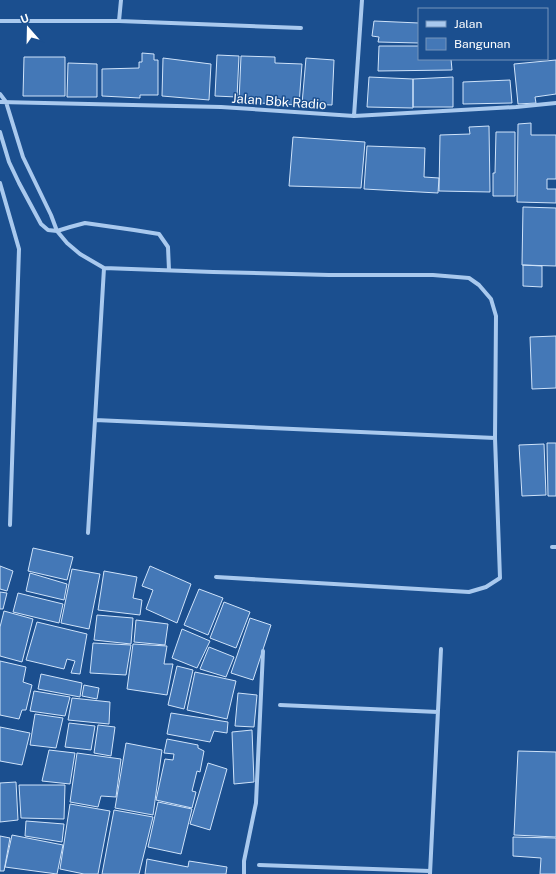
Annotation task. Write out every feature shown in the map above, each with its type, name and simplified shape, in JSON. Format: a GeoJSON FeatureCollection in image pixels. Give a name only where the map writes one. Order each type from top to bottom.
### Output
{"type":"FeatureCollection","features":[{"type":"Feature","properties":{"kind":"street"},"geometry":{"type":"LineString","coordinates":[[119,21],[121,0]]}},
{"type":"Feature","properties":{"kind":"street"},"geometry":{"type":"LineString","coordinates":[[354,116],[362,0]]}},
{"type":"Feature","properties":{"kind":"street"},"geometry":{"type":"LineString","coordinates":[[0,21],[119,21],[301,28]]}},
{"type":"Feature","properties":{"kind":"street"},"geometry":{"type":"LineString","coordinates":[[0,94],[6,102],[23,157],[51,215],[57,231],[67,243],[80,254],[104,268],[329,275],[433,274],[469,278],[479,285],[491,299],[496,316],[495,438],[500,578],[486,587],[469,592],[216,577]]}},
{"type":"Feature","properties":{"kind":"street","name":"Jalan Bbk Radio"},"geometry":{"type":"LineString","coordinates":[[0,102],[221,107],[354,116],[516,107],[556,103]]}},
{"type":"Feature","properties":{"kind":"street"},"geometry":{"type":"LineString","coordinates":[[0,132],[9,162],[19,183],[41,224],[48,230],[57,231],[85,223],[158,234],[168,247],[169,270]]}},
{"type":"Feature","properties":{"kind":"street"},"geometry":{"type":"LineString","coordinates":[[0,183],[19,249],[10,525]]}},
{"type":"Feature","properties":{"kind":"street"},"geometry":{"type":"LineString","coordinates":[[88,533],[104,268]]}},
{"type":"Feature","properties":{"kind":"street"},"geometry":{"type":"LineString","coordinates":[[94,420],[495,438]]}},
{"type":"Feature","properties":{"kind":"street"},"geometry":{"type":"LineString","coordinates":[[259,865],[430,873],[441,649]]}},
{"type":"Feature","properties":{"kind":"street"},"geometry":{"type":"LineString","coordinates":[[244,874],[244,861],[256,803],[263,651]]}},
{"type":"Feature","properties":{"kind":"street"},"geometry":{"type":"LineString","coordinates":[[280,705],[438,712]]}},
{"type":"Feature","properties":{"kind":"building"},"geometry":{"type":"Polygon","coordinates":[[[374,21],[418,23],[418,43],[378,42],[379,37],[372,36],[374,21]]]}},
{"type":"Feature","properties":{"kind":"building"},"geometry":{"type":"Polygon","coordinates":[[[379,46],[418,46],[418,60],[451,60],[452,70],[378,71],[379,46]]]}},
{"type":"Feature","properties":{"kind":"building"},"geometry":{"type":"Polygon","coordinates":[[[142,53],[154,54],[154,60],[158,60],[158,95],[140,95],[140,98],[102,96],[102,69],[139,68],[139,62],[142,62],[142,53]]]}},
{"type":"Feature","properties":{"kind":"building"},"geometry":{"type":"Polygon","coordinates":[[[217,55],[239,56],[237,97],[215,96],[217,55]]]}},
{"type":"Feature","properties":{"kind":"building"},"geometry":{"type":"Polygon","coordinates":[[[241,56],[275,57],[275,63],[302,64],[299,105],[239,102],[241,56]]]}},
{"type":"Feature","properties":{"kind":"building"},"geometry":{"type":"Polygon","coordinates":[[[24,57],[65,57],[65,96],[23,96],[24,57]]]}},
{"type":"Feature","properties":{"kind":"building"},"geometry":{"type":"Polygon","coordinates":[[[163,58],[211,64],[209,100],[162,96],[163,58]]]}},
{"type":"Feature","properties":{"kind":"building"},"geometry":{"type":"Polygon","coordinates":[[[306,58],[334,60],[332,105],[302,104],[306,58]]]}},
{"type":"Feature","properties":{"kind":"building"},"geometry":{"type":"Polygon","coordinates":[[[556,60],[556,94],[535,97],[536,103],[518,104],[514,64],[556,60]]]}},
{"type":"Feature","properties":{"kind":"building"},"geometry":{"type":"Polygon","coordinates":[[[68,63],[97,64],[97,97],[67,97],[68,63]]]}},
{"type":"Feature","properties":{"kind":"building"},"geometry":{"type":"Polygon","coordinates":[[[369,77],[413,79],[413,108],[367,107],[369,77]]]}},
{"type":"Feature","properties":{"kind":"building"},"geometry":{"type":"Polygon","coordinates":[[[453,77],[453,107],[413,107],[413,79],[453,77]]]}},
{"type":"Feature","properties":{"kind":"building"},"geometry":{"type":"Polygon","coordinates":[[[510,80],[512,103],[463,104],[463,82],[510,80]]]}},
{"type":"Feature","properties":{"kind":"building"},"geometry":{"type":"Polygon","coordinates":[[[531,123],[531,135],[556,135],[556,179],[547,179],[547,189],[556,189],[556,203],[517,202],[518,124],[531,123]]]}},
{"type":"Feature","properties":{"kind":"building"},"geometry":{"type":"Polygon","coordinates":[[[489,126],[490,192],[439,191],[440,135],[470,134],[469,127],[489,126]]]}},
{"type":"Feature","properties":{"kind":"building"},"geometry":{"type":"Polygon","coordinates":[[[496,132],[515,132],[515,196],[493,196],[496,132]]]}},
{"type":"Feature","properties":{"kind":"building"},"geometry":{"type":"Polygon","coordinates":[[[293,137],[365,142],[361,188],[289,186],[293,137]]]}},
{"type":"Feature","properties":{"kind":"building"},"geometry":{"type":"Polygon","coordinates":[[[367,146],[425,148],[424,177],[439,178],[438,193],[364,189],[367,146]]]}},
{"type":"Feature","properties":{"kind":"building"},"geometry":{"type":"Polygon","coordinates":[[[523,207],[556,208],[556,266],[522,265],[523,207]]]}},
{"type":"Feature","properties":{"kind":"building"},"geometry":{"type":"Polygon","coordinates":[[[523,265],[542,266],[542,287],[523,286],[523,265]]]}},
{"type":"Feature","properties":{"kind":"building"},"geometry":{"type":"Polygon","coordinates":[[[556,336],[556,388],[532,389],[530,337],[556,336]]]}},
{"type":"Feature","properties":{"kind":"building"},"geometry":{"type":"Polygon","coordinates":[[[547,443],[556,443],[556,496],[548,496],[547,443]]]}},
{"type":"Feature","properties":{"kind":"building"},"geometry":{"type":"Polygon","coordinates":[[[544,444],[546,495],[522,496],[519,445],[544,444]]]}},
{"type":"Feature","properties":{"kind":"building"},"geometry":{"type":"Polygon","coordinates":[[[33,548],[73,557],[67,580],[28,571],[33,548]]]}},
{"type":"Feature","properties":{"kind":"building"},"geometry":{"type":"Polygon","coordinates":[[[0,566],[13,571],[7,591],[0,589],[0,566]]]}},
{"type":"Feature","properties":{"kind":"building"},"geometry":{"type":"Polygon","coordinates":[[[150,566],[191,584],[177,623],[146,609],[153,590],[142,586],[150,566]]]}},
{"type":"Feature","properties":{"kind":"building"},"geometry":{"type":"Polygon","coordinates":[[[72,569],[100,574],[89,629],[61,623],[72,569]]]}},
{"type":"Feature","properties":{"kind":"building"},"geometry":{"type":"Polygon","coordinates":[[[104,571],[137,577],[133,598],[142,600],[140,615],[98,610],[104,571]]]}},
{"type":"Feature","properties":{"kind":"building"},"geometry":{"type":"Polygon","coordinates":[[[30,573],[67,584],[64,600],[26,591],[30,573]]]}},
{"type":"Feature","properties":{"kind":"building"},"geometry":{"type":"Polygon","coordinates":[[[199,589],[223,598],[208,635],[184,625],[199,589]]]}},
{"type":"Feature","properties":{"kind":"building"},"geometry":{"type":"Polygon","coordinates":[[[0,592],[7,593],[3,609],[0,609],[0,592]]]}},
{"type":"Feature","properties":{"kind":"building"},"geometry":{"type":"Polygon","coordinates":[[[18,593],[63,604],[59,623],[13,612],[18,593]]]}},
{"type":"Feature","properties":{"kind":"building"},"geometry":{"type":"Polygon","coordinates":[[[224,602],[250,612],[236,648],[210,638],[224,602]]]}},
{"type":"Feature","properties":{"kind":"building"},"geometry":{"type":"Polygon","coordinates":[[[4,611],[33,619],[22,662],[0,656],[0,627],[4,611]]]}},
{"type":"Feature","properties":{"kind":"building"},"geometry":{"type":"Polygon","coordinates":[[[97,615],[133,618],[131,644],[94,640],[97,615]]]}},
{"type":"Feature","properties":{"kind":"building"},"geometry":{"type":"Polygon","coordinates":[[[250,618],[271,625],[253,680],[231,673],[250,618]]]}},
{"type":"Feature","properties":{"kind":"building"},"geometry":{"type":"Polygon","coordinates":[[[136,620],[168,624],[165,645],[134,642],[136,620]]]}},
{"type":"Feature","properties":{"kind":"building"},"geometry":{"type":"Polygon","coordinates":[[[37,622],[87,634],[80,674],[71,673],[75,661],[67,659],[64,669],[26,660],[37,622]]]}},
{"type":"Feature","properties":{"kind":"building"},"geometry":{"type":"Polygon","coordinates":[[[182,629],[210,641],[197,668],[172,658],[182,629]]]}},
{"type":"Feature","properties":{"kind":"building"},"geometry":{"type":"Polygon","coordinates":[[[93,643],[131,645],[126,675],[90,673],[93,643]]]}},
{"type":"Feature","properties":{"kind":"building"},"geometry":{"type":"Polygon","coordinates":[[[133,644],[167,646],[164,664],[173,664],[167,695],[127,689],[133,644]]]}},
{"type":"Feature","properties":{"kind":"building"},"geometry":{"type":"Polygon","coordinates":[[[209,647],[234,657],[226,677],[200,669],[209,647]]]}},
{"type":"Feature","properties":{"kind":"building"},"geometry":{"type":"Polygon","coordinates":[[[0,661],[26,667],[23,682],[32,685],[26,710],[22,710],[19,719],[0,715],[0,661]]]}},
{"type":"Feature","properties":{"kind":"building"},"geometry":{"type":"Polygon","coordinates":[[[177,666],[193,670],[184,709],[168,705],[177,666]]]}},
{"type":"Feature","properties":{"kind":"building"},"geometry":{"type":"Polygon","coordinates":[[[195,672],[236,681],[227,719],[187,710],[195,672]]]}},
{"type":"Feature","properties":{"kind":"building"},"geometry":{"type":"Polygon","coordinates":[[[41,674],[82,683],[80,697],[38,689],[41,674]]]}},
{"type":"Feature","properties":{"kind":"building"},"geometry":{"type":"Polygon","coordinates":[[[84,685],[99,688],[97,699],[82,696],[84,685]]]}},
{"type":"Feature","properties":{"kind":"building"},"geometry":{"type":"Polygon","coordinates":[[[34,691],[70,697],[65,716],[30,711],[34,691]]]}},
{"type":"Feature","properties":{"kind":"building"},"geometry":{"type":"Polygon","coordinates":[[[238,693],[257,695],[254,727],[235,726],[238,693]]]}},
{"type":"Feature","properties":{"kind":"building"},"geometry":{"type":"Polygon","coordinates":[[[72,698],[110,702],[109,724],[68,720],[72,698]]]}},
{"type":"Feature","properties":{"kind":"building"},"geometry":{"type":"Polygon","coordinates":[[[171,713],[228,722],[227,733],[214,731],[210,742],[167,734],[171,713]]]}},
{"type":"Feature","properties":{"kind":"building"},"geometry":{"type":"Polygon","coordinates":[[[35,714],[63,718],[56,748],[30,745],[35,714]]]}},
{"type":"Feature","properties":{"kind":"building"},"geometry":{"type":"Polygon","coordinates":[[[69,723],[95,726],[91,750],[65,747],[69,723]]]}},
{"type":"Feature","properties":{"kind":"building"},"geometry":{"type":"Polygon","coordinates":[[[98,725],[115,727],[111,756],[94,753],[98,725]]]}},
{"type":"Feature","properties":{"kind":"building"},"geometry":{"type":"Polygon","coordinates":[[[0,727],[30,733],[22,765],[0,761],[0,727]]]}},
{"type":"Feature","properties":{"kind":"building"},"geometry":{"type":"Polygon","coordinates":[[[252,730],[254,782],[234,784],[232,732],[252,730]]]}},
{"type":"Feature","properties":{"kind":"building"},"geometry":{"type":"Polygon","coordinates":[[[167,739],[198,745],[198,748],[204,751],[200,772],[197,771],[192,791],[196,792],[192,808],[156,800],[165,759],[173,760],[174,754],[164,753],[167,739]]]}},
{"type":"Feature","properties":{"kind":"building"},"geometry":{"type":"Polygon","coordinates":[[[126,743],[162,750],[153,815],[115,808],[126,743]]]}},
{"type":"Feature","properties":{"kind":"building"},"geometry":{"type":"Polygon","coordinates":[[[49,750],[75,753],[70,784],[42,781],[49,750]]]}},
{"type":"Feature","properties":{"kind":"building"},"geometry":{"type":"Polygon","coordinates":[[[518,751],[556,752],[556,837],[514,835],[518,751]]]}},
{"type":"Feature","properties":{"kind":"building"},"geometry":{"type":"Polygon","coordinates":[[[77,753],[121,759],[116,797],[101,796],[98,807],[70,802],[77,753]]]}},
{"type":"Feature","properties":{"kind":"building"},"geometry":{"type":"Polygon","coordinates":[[[208,763],[227,769],[210,830],[190,824],[208,763]]]}},
{"type":"Feature","properties":{"kind":"building"},"geometry":{"type":"Polygon","coordinates":[[[16,782],[18,820],[0,822],[0,783],[16,782]]]}},
{"type":"Feature","properties":{"kind":"building"},"geometry":{"type":"Polygon","coordinates":[[[19,785],[65,785],[64,819],[21,818],[19,785]]]}},
{"type":"Feature","properties":{"kind":"building"},"geometry":{"type":"Polygon","coordinates":[[[158,802],[192,809],[181,854],[148,847],[158,802]]]}},
{"type":"Feature","properties":{"kind":"building"},"geometry":{"type":"Polygon","coordinates":[[[70,804],[110,811],[98,874],[84,874],[60,869],[70,804]]]}},
{"type":"Feature","properties":{"kind":"building"},"geometry":{"type":"Polygon","coordinates":[[[114,810],[153,817],[139,874],[102,874],[114,810]]]}},
{"type":"Feature","properties":{"kind":"building"},"geometry":{"type":"Polygon","coordinates":[[[26,821],[64,824],[62,842],[25,836],[26,821]]]}},
{"type":"Feature","properties":{"kind":"building"},"geometry":{"type":"Polygon","coordinates":[[[12,835],[63,845],[57,874],[5,867],[12,835]]]}},
{"type":"Feature","properties":{"kind":"building"},"geometry":{"type":"Polygon","coordinates":[[[0,836],[10,838],[4,871],[0,871],[0,836]]]}},
{"type":"Feature","properties":{"kind":"building"},"geometry":{"type":"Polygon","coordinates":[[[513,837],[556,838],[556,874],[540,874],[541,858],[513,856],[513,837]]]}},
{"type":"Feature","properties":{"kind":"building"},"geometry":{"type":"Polygon","coordinates":[[[147,859],[188,867],[189,861],[227,867],[226,874],[145,874],[147,859]]]}}]}
